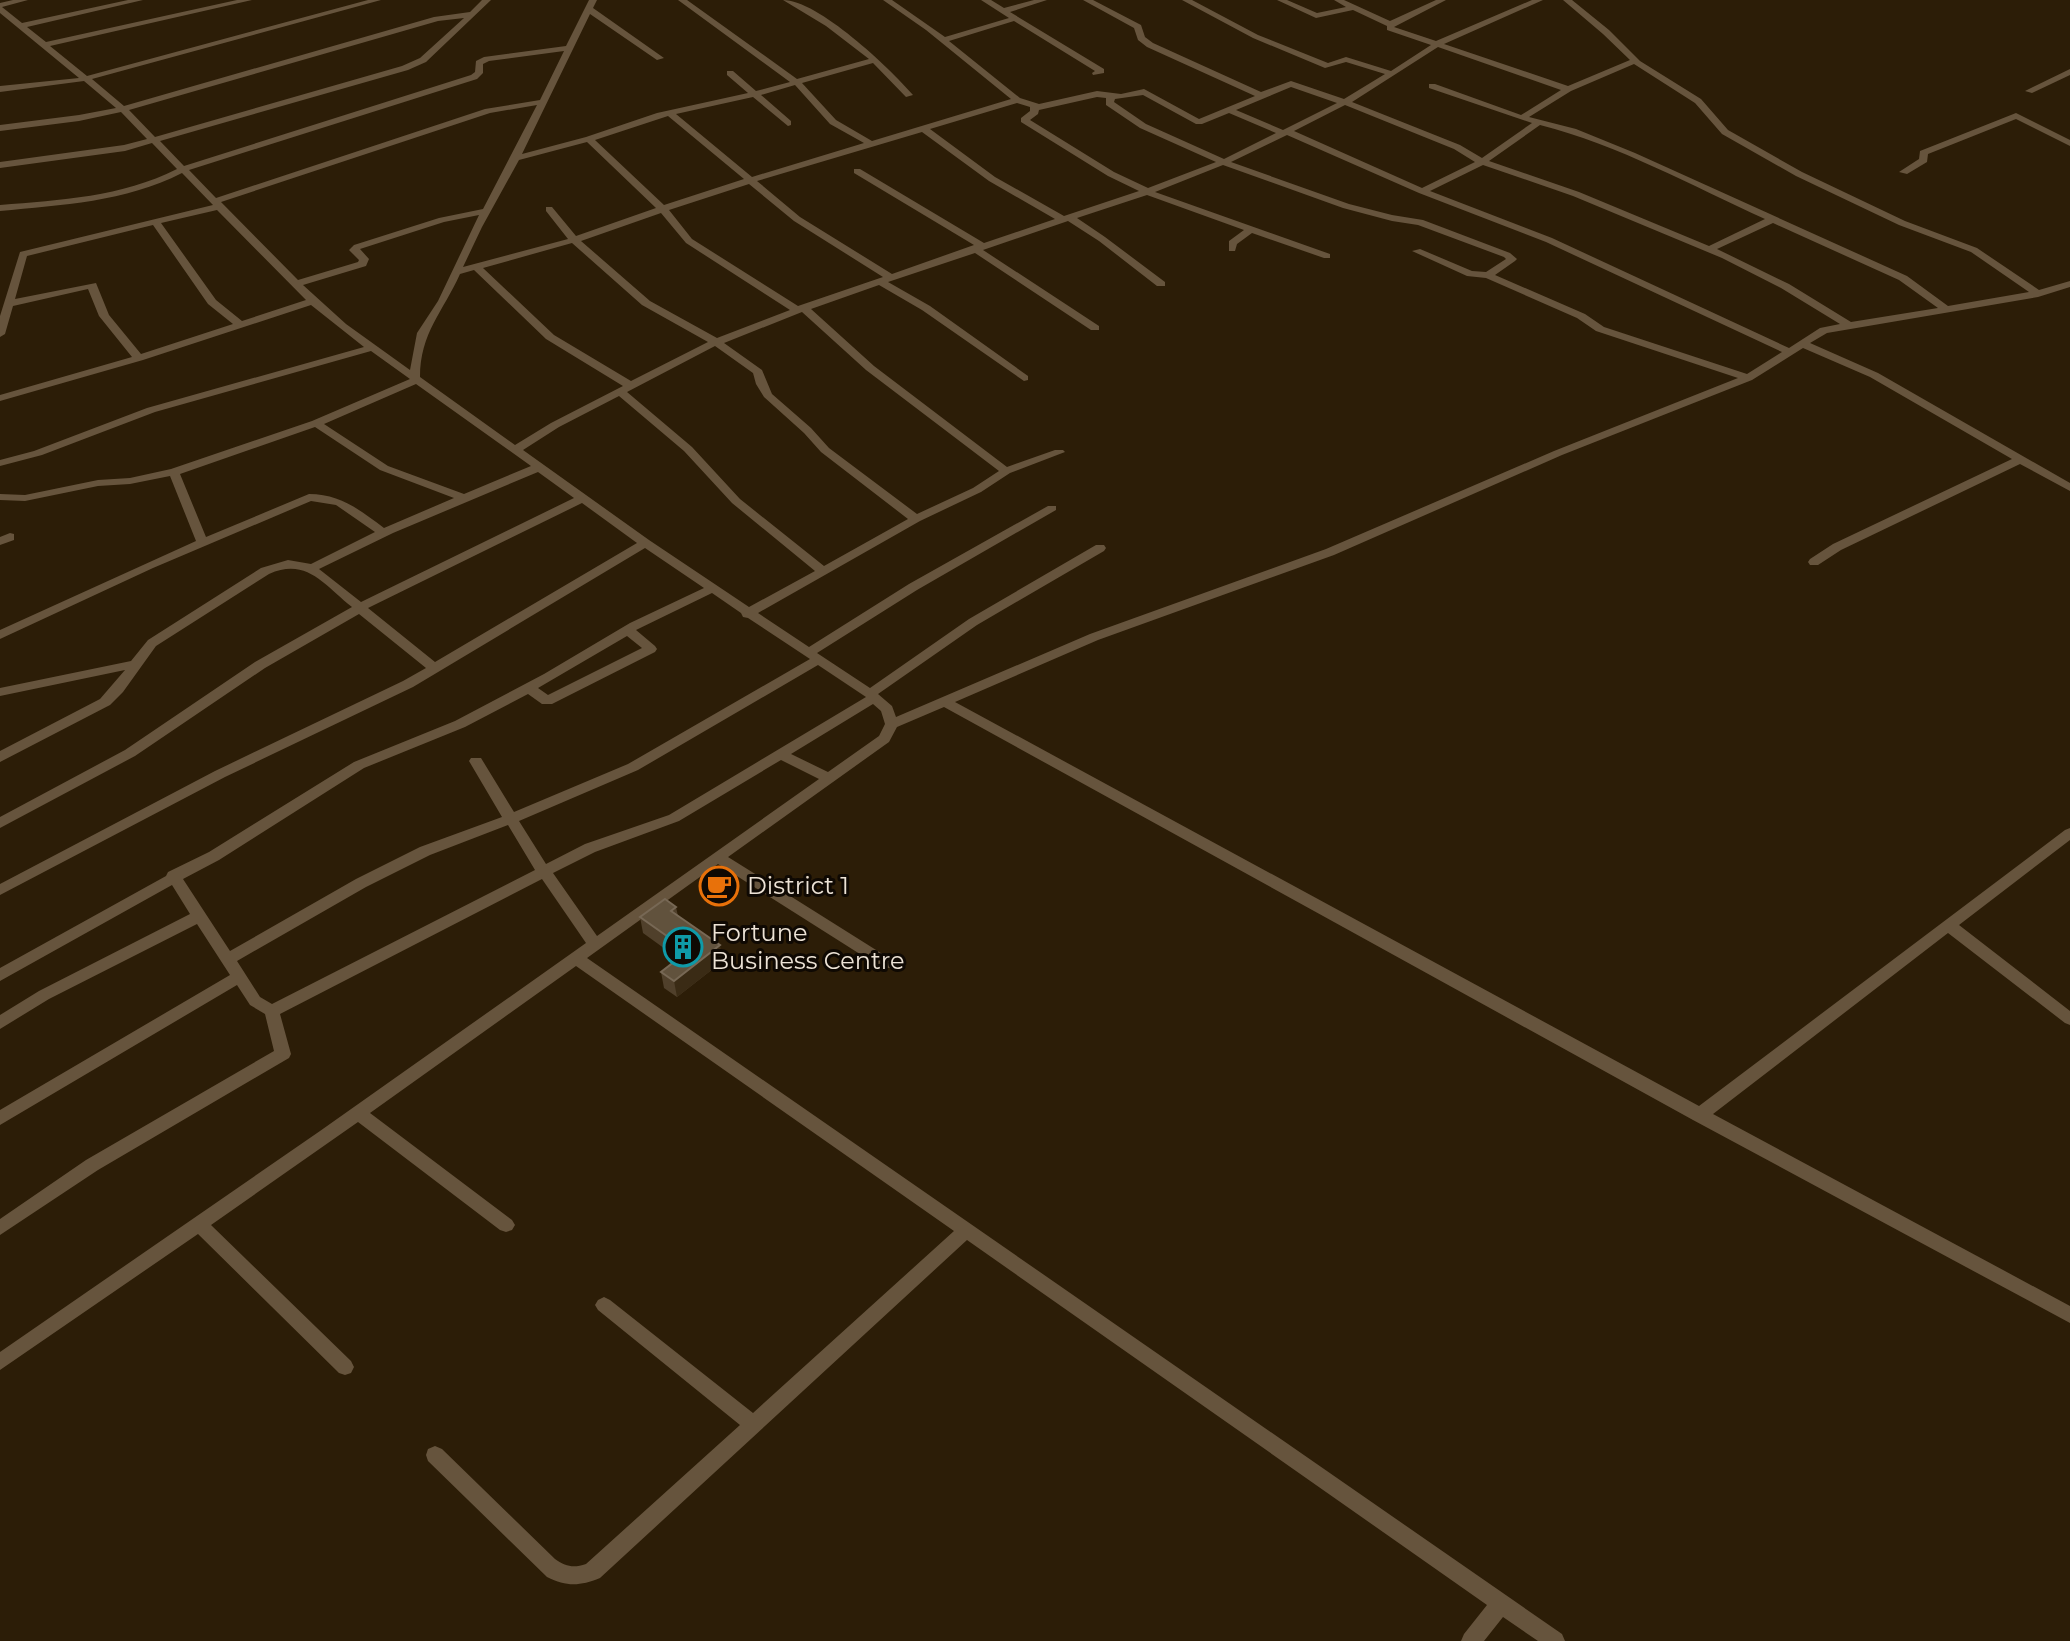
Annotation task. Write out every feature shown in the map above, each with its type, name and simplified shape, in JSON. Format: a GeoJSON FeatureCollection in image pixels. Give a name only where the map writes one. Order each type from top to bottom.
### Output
{"type":"FeatureCollection","features":[{"type":"Feature","properties":{"kind":"street"},"geometry":{"type":"LineString","coordinates":[[0,7],[24,0]]}},
{"type":"Feature","properties":{"kind":"street"},"geometry":{"type":"LineString","coordinates":[[21,26],[139,0]]}},
{"type":"Feature","properties":{"kind":"street"},"geometry":{"type":"LineString","coordinates":[[44,45],[248,0]]}},
{"type":"Feature","properties":{"kind":"street"},"geometry":{"type":"LineString","coordinates":[[0,89],[85,78],[377,0]]}},
{"type":"Feature","properties":{"kind":"street"},"geometry":{"type":"LineString","coordinates":[[0,165],[95,155],[405,68],[423,60],[487,0]]}},
{"type":"Feature","properties":{"kind":"street"},"geometry":{"type":"LineString","coordinates":[[682,0],[797,83],[833,122],[871,144]]}},
{"type":"Feature","properties":{"kind":"street"},"geometry":{"type":"LineString","coordinates":[[787,0],[847,37],[909,95]]}},
{"type":"Feature","properties":{"kind":"street"},"geometry":{"type":"LineString","coordinates":[[887,0],[943,40],[1017,100],[1034,107],[1097,94],[1111,97],[1147,93],[1199,122],[1232,111],[1291,84],[1344,102],[1457,147],[1481,161],[1576,194],[1710,249],[1785,286],[1850,326]]}},
{"type":"Feature","properties":{"kind":"street"},"geometry":{"type":"LineString","coordinates":[[985,0],[1101,71],[1096,73]]}},
{"type":"Feature","properties":{"kind":"street"},"geometry":{"type":"LineString","coordinates":[[1003,11],[1043,0]]}},
{"type":"Feature","properties":{"kind":"street"},"geometry":{"type":"LineString","coordinates":[[1087,0],[1138,27],[1141,38],[1150,45],[1262,95]]}},
{"type":"Feature","properties":{"kind":"street"},"geometry":{"type":"LineString","coordinates":[[1186,0],[1246,34],[1287,52],[1328,66],[1346,59],[1390,73]]}},
{"type":"Feature","properties":{"kind":"street"},"geometry":{"type":"LineString","coordinates":[[1281,0],[1316,16],[1355,7]]}},
{"type":"Feature","properties":{"kind":"street"},"geometry":{"type":"LineString","coordinates":[[1338,0],[1390,24],[1392,29],[1568,89]]}},
{"type":"Feature","properties":{"kind":"street"},"geometry":{"type":"LineString","coordinates":[[1390,24],[1442,0]]}},
{"type":"Feature","properties":{"kind":"street"},"geometry":{"type":"LineString","coordinates":[[515,450],[716,342],[884,279],[1147,191],[1223,162],[1344,102],[1435,45],[1539,0]]}},
{"type":"Feature","properties":{"kind":"street"},"geometry":{"type":"LineString","coordinates":[[1567,0],[1635,61],[1698,101],[1729,135],[1799,174],[1902,223],[1974,250],[2038,294]]}},
{"type":"Feature","properties":{"kind":"street"},"geometry":{"type":"LineString","coordinates":[[415,381],[415,362],[422,333],[457,272],[591,4],[660,58]]}},
{"type":"Feature","properties":{"kind":"street"},"geometry":{"type":"LineString","coordinates":[[0,7],[122,109],[313,301],[371,348],[711,589],[872,696],[887,709],[892,724]]}},
{"type":"Feature","properties":{"kind":"street"},"geometry":{"type":"LineString","coordinates":[[0,128],[122,109],[437,19],[473,14]]}},
{"type":"Feature","properties":{"kind":"street"},"geometry":{"type":"LineString","coordinates":[[943,40],[1014,19]]}},
{"type":"Feature","properties":{"kind":"street"},"geometry":{"type":"LineString","coordinates":[[0,208],[112,195],[148,186],[183,169],[474,77],[479,73],[479,63],[487,59],[568,48]]}},
{"type":"Feature","properties":{"kind":"street"},"geometry":{"type":"LineString","coordinates":[[513,159],[670,113],[755,94],[875,60]]}},
{"type":"Feature","properties":{"kind":"street"},"geometry":{"type":"LineString","coordinates":[[1522,118],[1568,89],[1635,61]]}},
{"type":"Feature","properties":{"kind":"street"},"geometry":{"type":"LineString","coordinates":[[2029,91],[2070,72]]}},
{"type":"Feature","properties":{"kind":"street"},"geometry":{"type":"LineString","coordinates":[[730,73],[788,123]]}},
{"type":"Feature","properties":{"kind":"street"},"geometry":{"type":"LineString","coordinates":[[1432,86],[1537,124],[1573,131],[1614,147],[1903,278],[1946,309]]}},
{"type":"Feature","properties":{"kind":"street"},"geometry":{"type":"LineString","coordinates":[[1111,97],[1109,103],[1143,126],[1223,162],[1336,203],[1420,222],[1511,257],[1488,275]]}},
{"type":"Feature","properties":{"kind":"street"},"geometry":{"type":"LineString","coordinates":[[457,272],[574,240],[662,208],[1017,100]]}},
{"type":"Feature","properties":{"kind":"street"},"geometry":{"type":"LineString","coordinates":[[0,334],[23,254],[157,224],[495,109],[542,102]]}},
{"type":"Feature","properties":{"kind":"street"},"geometry":{"type":"LineString","coordinates":[[1002,105],[1087,161],[1147,191],[1327,256]]}},
{"type":"Feature","properties":{"kind":"street"},"geometry":{"type":"LineString","coordinates":[[1024,120],[1035,112],[1034,107]]}},
{"type":"Feature","properties":{"kind":"street"},"geometry":{"type":"LineString","coordinates":[[1232,111],[1422,191],[1549,240],[1788,351]]}},
{"type":"Feature","properties":{"kind":"street"},"geometry":{"type":"LineString","coordinates":[[670,113],[797,219],[1024,378]]}},
{"type":"Feature","properties":{"kind":"street"},"geometry":{"type":"LineString","coordinates":[[1904,172],[1924,160],[1923,153],[2016,116],[2070,143]]}},
{"type":"Feature","properties":{"kind":"street"},"geometry":{"type":"LineString","coordinates":[[1422,191],[1481,161],[1537,124]]}},
{"type":"Feature","properties":{"kind":"street"},"geometry":{"type":"LineString","coordinates":[[924,129],[992,179],[1065,218],[1161,284]]}},
{"type":"Feature","properties":{"kind":"street"},"geometry":{"type":"LineString","coordinates":[[589,139],[662,208],[689,241],[801,309],[879,376],[1006,471]]}},
{"type":"Feature","properties":{"kind":"street"},"geometry":{"type":"LineString","coordinates":[[824,144],[839,155]]}},
{"type":"Feature","properties":{"kind":"street"},"geometry":{"type":"LineString","coordinates":[[857,171],[978,247],[1095,328]]}},
{"type":"Feature","properties":{"kind":"street"},"geometry":{"type":"LineString","coordinates":[[549,209],[574,240],[646,303],[716,342],[758,372],[761,388],[769,398],[817,437],[825,450],[916,519]]}},
{"type":"Feature","properties":{"kind":"street"},"geometry":{"type":"LineString","coordinates":[[297,284],[363,264],[364,259],[354,250],[357,247],[442,220],[487,211]]}},
{"type":"Feature","properties":{"kind":"street"},"geometry":{"type":"LineString","coordinates":[[1710,249],[1773,219]]}},
{"type":"Feature","properties":{"kind":"street"},"geometry":{"type":"LineString","coordinates":[[157,224],[212,302],[240,324]]}},
{"type":"Feature","properties":{"kind":"street"},"geometry":{"type":"LineString","coordinates":[[1232,249],[1232,243],[1252,229]]}},
{"type":"Feature","properties":{"kind":"street"},"geometry":{"type":"LineString","coordinates":[[1417,251],[1470,274],[1488,275],[1581,316],[1600,329],[1748,378]]}},
{"type":"Feature","properties":{"kind":"street"},"geometry":{"type":"LineString","coordinates":[[476,267],[550,337],[625,389],[688,449],[736,501],[823,571]]}},
{"type":"Feature","properties":{"kind":"street"},"geometry":{"type":"LineString","coordinates":[[0,1362],[884,739],[892,724],[1094,637],[1330,552],[1558,453],[1748,378],[1824,330],[2038,294],[2070,284]]}},
{"type":"Feature","properties":{"kind":"street"},"geometry":{"type":"LineString","coordinates":[[8,304],[92,285],[104,316],[139,358]]}},
{"type":"Feature","properties":{"kind":"street"},"geometry":{"type":"LineString","coordinates":[[0,398],[139,358],[313,301]]}},
{"type":"Feature","properties":{"kind":"street"},"geometry":{"type":"LineString","coordinates":[[1801,343],[1874,375],[2070,488]]}},
{"type":"Feature","properties":{"kind":"street"},"geometry":{"type":"LineString","coordinates":[[0,463],[38,453],[151,410],[371,348]]}},
{"type":"Feature","properties":{"kind":"street"},"geometry":{"type":"LineString","coordinates":[[0,497],[25,498],[174,472],[316,423],[415,381]]}},
{"type":"Feature","properties":{"kind":"street"},"geometry":{"type":"LineString","coordinates":[[316,423],[384,468],[466,499]]}},
{"type":"Feature","properties":{"kind":"street"},"geometry":{"type":"LineString","coordinates":[[747,614],[916,519],[977,490],[1006,471],[1059,452]]}},
{"type":"Feature","properties":{"kind":"street"},"geometry":{"type":"LineString","coordinates":[[1814,562],[1848,541],[2022,459]]}},
{"type":"Feature","properties":{"kind":"street"},"geometry":{"type":"LineString","coordinates":[[311,568],[383,533],[539,467]]}},
{"type":"Feature","properties":{"kind":"street"},"geometry":{"type":"LineString","coordinates":[[174,472],[202,542]]}},
{"type":"Feature","properties":{"kind":"street"},"geometry":{"type":"LineString","coordinates":[[0,635],[300,500],[325,496],[346,505],[383,533]]}},
{"type":"Feature","properties":{"kind":"street"},"geometry":{"type":"LineString","coordinates":[[0,823],[130,753],[260,665],[359,608],[583,498]]}},
{"type":"Feature","properties":{"kind":"street"},"geometry":{"type":"LineString","coordinates":[[229,959],[361,883],[425,851],[512,819],[633,767],[813,657],[913,587],[1052,508]]}},
{"type":"Feature","properties":{"kind":"street"},"geometry":{"type":"LineString","coordinates":[[0,890],[220,774],[408,684],[645,543]]}},
{"type":"Feature","properties":{"kind":"street"},"geometry":{"type":"LineString","coordinates":[[272,1011],[590,848],[674,818],[782,755],[872,696],[973,622],[1100,548]]}},
{"type":"Feature","properties":{"kind":"street"},"geometry":{"type":"LineString","coordinates":[[0,757],[105,702],[116,693],[152,643],[281,564],[297,562],[311,568],[434,668]]}},
{"type":"Feature","properties":{"kind":"street"},"geometry":{"type":"LineString","coordinates":[[0,975],[233,844],[359,765],[460,724],[529,688],[627,630],[711,589]]}},
{"type":"Feature","properties":{"kind":"street"},"geometry":{"type":"LineString","coordinates":[[529,688],[547,701],[651,649],[627,630]]}},
{"type":"Feature","properties":{"kind":"street"},"geometry":{"type":"LineString","coordinates":[[600,646],[624,662]]}},
{"type":"Feature","properties":{"kind":"street"},"geometry":{"type":"LineString","coordinates":[[0,692],[135,664]]}},
{"type":"Feature","properties":{"kind":"street"},"geometry":{"type":"LineString","coordinates":[[944,701],[2070,1315]]}},
{"type":"Feature","properties":{"kind":"street"},"geometry":{"type":"LineString","coordinates":[[782,755],[829,778]]}},
{"type":"Feature","properties":{"kind":"street"},"geometry":{"type":"LineString","coordinates":[[476,761],[533,856],[546,870],[595,944]]}},
{"type":"Feature","properties":{"kind":"street"},"geometry":{"type":"LineString","coordinates":[[1699,1115],[2070,833]]}},
{"type":"Feature","properties":{"kind":"street"},"geometry":{"type":"LineString","coordinates":[[717,857],[887,964]]}},
{"type":"Feature","properties":{"kind":"street"},"geometry":{"type":"LineString","coordinates":[[0,1228],[92,1165],[283,1054],[272,1011],[255,1001],[173,876]]}},
{"type":"Feature","properties":{"kind":"street"},"geometry":{"type":"LineString","coordinates":[[0,1023],[44,995],[198,917]]}},
{"type":"Feature","properties":{"kind":"street"},"geometry":{"type":"LineString","coordinates":[[1949,926],[2070,1019]]}},
{"type":"Feature","properties":{"kind":"street"},"geometry":{"type":"LineString","coordinates":[[576,958],[1555,1641]]}},
{"type":"Feature","properties":{"kind":"street"},"geometry":{"type":"LineString","coordinates":[[0,1118],[240,976]]}},
{"type":"Feature","properties":{"kind":"street"},"geometry":{"type":"LineString","coordinates":[[357,1112],[506,1225]]}},
{"type":"Feature","properties":{"kind":"street"},"geometry":{"type":"LineString","coordinates":[[199,1224],[345,1367]]}},
{"type":"Feature","properties":{"kind":"street"},"geometry":{"type":"LineString","coordinates":[[435,1455],[548,1566],[562,1576],[578,1577],[593,1571],[966,1231]]}},
{"type":"Feature","properties":{"kind":"street"},"geometry":{"type":"LineString","coordinates":[[604,1305],[752,1424]]}},
{"type":"Feature","properties":{"kind":"street"},"geometry":{"type":"LineString","coordinates":[[1471,1641],[1500,1605]]}},
{"type":"Feature","properties":{"kind":"building"},"geometry":{"type":"Polygon","coordinates":[[[665,899],[676,907],[671,911],[720,945],[674,981],[661,972],[688,951],[640,917],[665,899]]]}},
{"type":"Feature","properties":{"kind":"place","name":"District 1"},"geometry":{"type":"Point","coordinates":[719,886]}},
{"type":"Feature","properties":{"kind":"place","name":"Fortune Business Centre"},"geometry":{"type":"Point","coordinates":[683,947]}}]}
